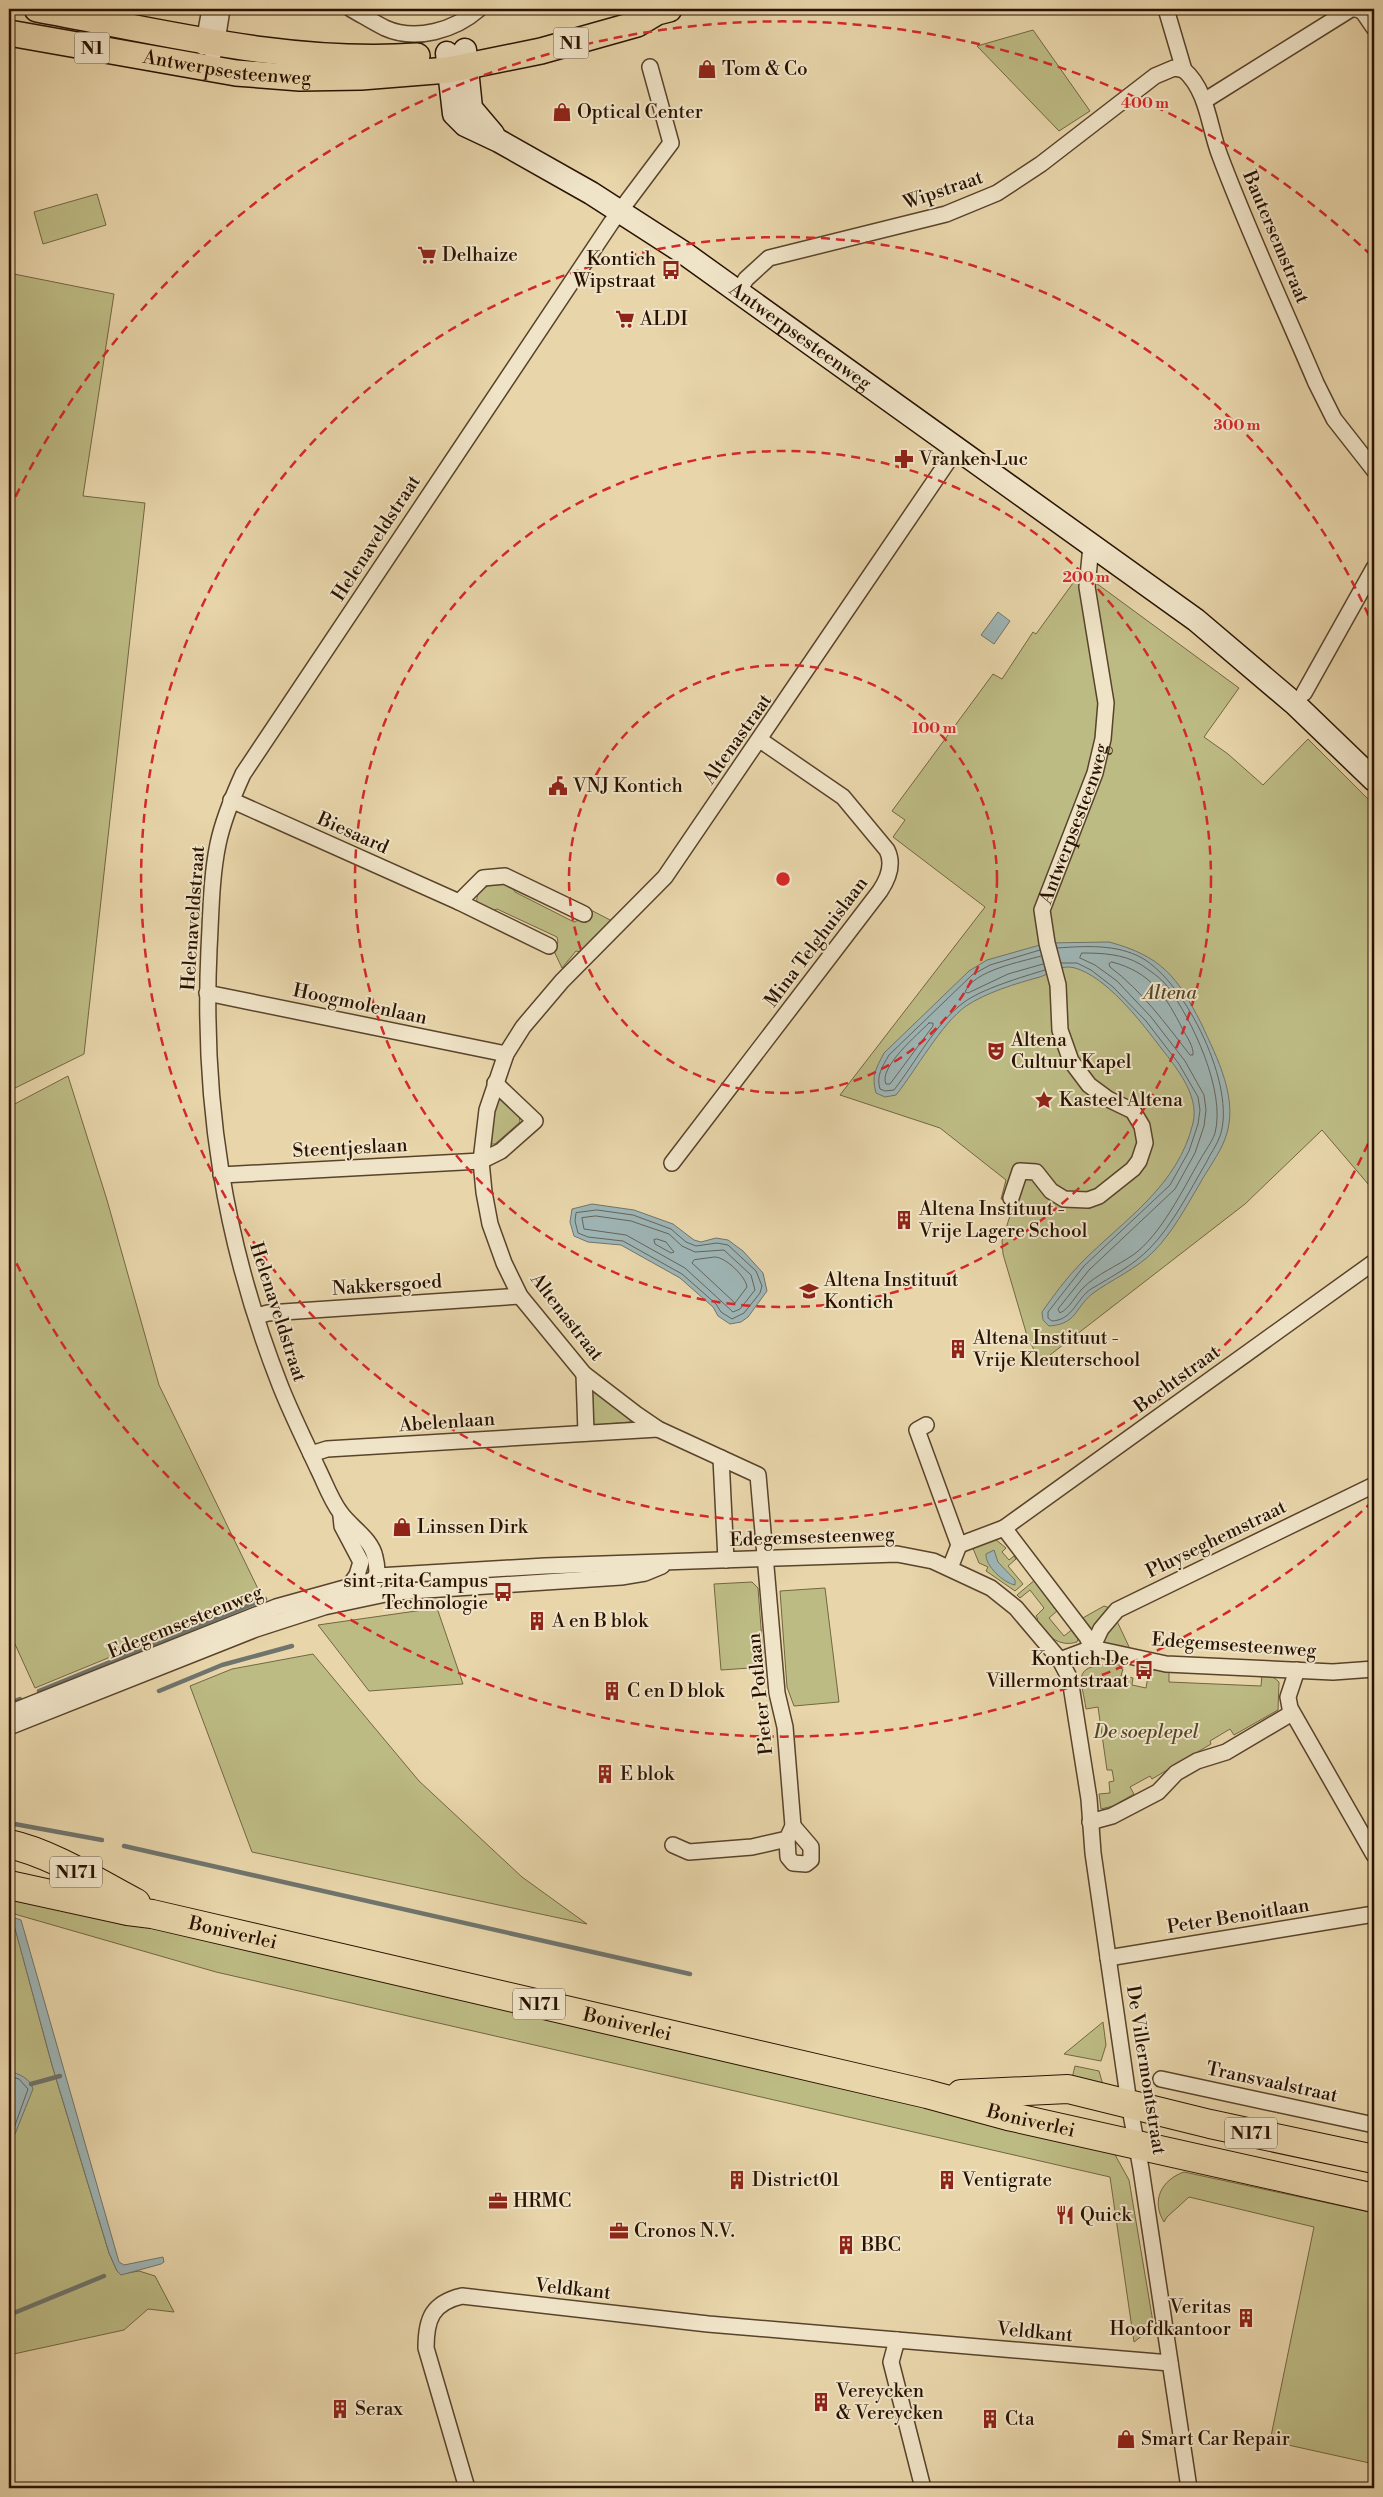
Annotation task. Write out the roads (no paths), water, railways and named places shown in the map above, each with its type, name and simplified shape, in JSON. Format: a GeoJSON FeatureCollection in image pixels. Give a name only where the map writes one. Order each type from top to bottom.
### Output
{"type":"FeatureCollection","features":[{"type":"Feature","properties":{"kind":"highway","name":"Boniverlei"},"geometry":{"type":"LineString","coordinates":[[9,1844],[48,1857],[140,1904],[152,1914]]}},
{"type":"Feature","properties":{"kind":"highway","name":"Boniverlei"},"geometry":{"type":"LineString","coordinates":[[9,1885],[128,1912],[152,1914],[926,2094],[1136,2145]]}},
{"type":"Feature","properties":{"kind":"highway","name":"Boniverlei"},"geometry":{"type":"LineString","coordinates":[[926,2094],[1068,2089],[1129,2103]]}},
{"type":"Feature","properties":{"kind":"highway","name":"N171"},"geometry":{"type":"LineString","coordinates":[[1129,2103],[1210,2124],[1374,2159]]}},
{"type":"Feature","properties":{"kind":"highway","name":"N171"},"geometry":{"type":"LineString","coordinates":[[1136,2145],[1374,2198]]}},
{"type":"Feature","properties":{"kind":"main road","name":"Antwerpsesteenweg"},"geometry":{"type":"LineString","coordinates":[[37,9],[210,40],[303,54],[456,60]]}},
{"type":"Feature","properties":{"kind":"main road","name":"N1"},"geometry":{"type":"LineString","coordinates":[[456,60],[526,38],[634,11],[663,10]]}},
{"type":"Feature","properties":{"kind":"main road","name":"Antwerpsesteenweg"},"geometry":{"type":"LineString","coordinates":[[9,33],[205,68],[261,75],[338,78],[456,60]]}},
{"type":"Feature","properties":{"kind":"street"},"geometry":{"type":"LineString","coordinates":[[205,68],[210,40],[210,9]]}},
{"type":"Feature","properties":{"kind":"street"},"geometry":{"type":"LineString","coordinates":[[210,40],[222,9]]}},
{"type":"Feature","properties":{"kind":"street"},"geometry":{"type":"LineString","coordinates":[[351,9],[386,28],[406,34],[436,32],[471,16],[479,9]]}},
{"type":"Feature","properties":{"kind":"street","name":"Bautersemstraat"},"geometry":{"type":"LineString","coordinates":[[1166,9],[1184,70],[1191,76],[1204,101],[1220,155],[1322,396],[1346,436],[1374,470]]}},
{"type":"Feature","properties":{"kind":"street"},"geometry":{"type":"LineString","coordinates":[[1204,101],[1351,9],[1363,12],[1374,28]]}},
{"type":"Feature","properties":{"kind":"street","name":"Antwerpsesteenweg"},"geometry":{"type":"LineString","coordinates":[[456,60],[454,114],[473,130],[499,141],[742,285],[957,448],[1196,620],[1294,704],[1374,780]]}},
{"type":"Feature","properties":{"kind":"street","name":"Helenaveldstraat"},"geometry":{"type":"LineString","coordinates":[[350,1585],[357,1575],[361,1562],[342,1526],[340,1513],[280,1384],[233,1239],[221,1175],[209,1082],[207,993],[212,889],[216,852],[231,800],[243,774],[619,212],[671,143],[650,67]]}},
{"type":"Feature","properties":{"kind":"street","name":"Wipstraat"},"geometry":{"type":"LineString","coordinates":[[742,285],[769,258],[946,214],[997,193],[1041,164],[1155,76],[1174,68],[1184,70]]}},
{"type":"Feature","properties":{"kind":"street","name":"Altenastraat"},"geometry":{"type":"LineString","coordinates":[[766,1558],[758,1474],[658,1429],[584,1374],[520,1296],[504,1263],[490,1224],[481,1161],[487,1110],[506,1054],[523,1027],[562,981],[665,877],[957,448]]}},
{"type":"Feature","properties":{"kind":"street","name":"Antwerpsesteenweg"},"geometry":{"type":"LineString","coordinates":[[1011,1198],[1020,1171],[1036,1172],[1051,1191],[1064,1199],[1081,1201],[1099,1196],[1133,1169],[1143,1153],[1145,1134],[1139,1118],[1133,1112],[1089,1085],[1071,1061],[1060,1030],[1056,970],[1047,943],[1042,910],[1094,773],[1103,738],[1106,703],[1087,587],[1091,546]]}},
{"type":"Feature","properties":{"kind":"street"},"geometry":{"type":"LineString","coordinates":[[1304,693],[1374,568]]}},
{"type":"Feature","properties":{"kind":"street","name":"Mina Telghuislaan"},"geometry":{"type":"LineString","coordinates":[[672,1163],[880,891],[889,871],[891,861],[887,850],[843,797],[760,740]]}},
{"type":"Feature","properties":{"kind":"street","name":"Biesaard"},"geometry":{"type":"LineString","coordinates":[[231,800],[459,902],[549,946]]}},
{"type":"Feature","properties":{"kind":"street"},"geometry":{"type":"LineString","coordinates":[[459,902],[483,878],[505,876],[584,914]]}},
{"type":"Feature","properties":{"kind":"street","name":"Hoogmolenlaan"},"geometry":{"type":"LineString","coordinates":[[207,993],[506,1054]]}},
{"type":"Feature","properties":{"kind":"street"},"geometry":{"type":"LineString","coordinates":[[481,1161],[501,1151],[535,1121],[495,1083]]}},
{"type":"Feature","properties":{"kind":"street","name":"Steentjeslaan"},"geometry":{"type":"LineString","coordinates":[[221,1175],[481,1161]]}},
{"type":"Feature","properties":{"kind":"street","name":"Bochtstraat"},"geometry":{"type":"LineString","coordinates":[[1004,1528],[1374,1262]]}},
{"type":"Feature","properties":{"kind":"street","name":"Nakkersgoed"},"geometry":{"type":"LineString","coordinates":[[257,1316],[268,1313],[520,1296]]}},
{"type":"Feature","properties":{"kind":"street"},"geometry":{"type":"LineString","coordinates":[[584,1374],[586,1433]]}},
{"type":"Feature","properties":{"kind":"street"},"geometry":{"type":"LineString","coordinates":[[926,1424],[917,1430],[959,1544],[950,1568]]}},
{"type":"Feature","properties":{"kind":"street","name":"Abelenlaan"},"geometry":{"type":"LineString","coordinates":[[311,1454],[327,1449],[658,1429]]}},
{"type":"Feature","properties":{"kind":"street"},"geometry":{"type":"LineString","coordinates":[[721,1458],[726,1560]]}},
{"type":"Feature","properties":{"kind":"street","name":"Pluyseghemstraat"},"geometry":{"type":"LineString","coordinates":[[1092,1648],[1101,1628],[1116,1610],[1374,1485]]}},
{"type":"Feature","properties":{"kind":"street","name":"Helenaveldstraat"},"geometry":{"type":"LineString","coordinates":[[340,1513],[362,1535],[375,1554],[378,1576]]}},
{"type":"Feature","properties":{"kind":"street"},"geometry":{"type":"LineString","coordinates":[[959,1544],[1004,1528],[1087,1636],[1092,1648],[1060,1660]]}},
{"type":"Feature","properties":{"kind":"street","name":"Edegemsesteenweg"},"geometry":{"type":"LineString","coordinates":[[9,1727],[256,1629],[350,1585],[370,1581],[378,1576],[545,1566],[896,1554],[916,1556],[950,1568],[991,1588],[1016,1608],[1060,1660]]}},
{"type":"Feature","properties":{"kind":"street","name":"Pieter Potlaan"},"geometry":{"type":"LineString","coordinates":[[766,1558],[777,1692],[785,1727],[790,1833],[788,1857]]}},
{"type":"Feature","properties":{"kind":"street","name":"Edegemsesteenweg"},"geometry":{"type":"LineString","coordinates":[[9,1713],[276,1607],[300,1607],[395,1592],[621,1577],[645,1573],[672,1562]]}},
{"type":"Feature","properties":{"kind":"street","name":"Edegemsesteenweg"},"geometry":{"type":"LineString","coordinates":[[356,1599],[375,1586],[378,1576]]}},
{"type":"Feature","properties":{"kind":"street","name":"Edegemsesteenweg"},"geometry":{"type":"LineString","coordinates":[[1092,1648],[1166,1664],[1356,1672],[1374,1669]]}},
{"type":"Feature","properties":{"kind":"street","name":"De Villermontstraat"},"geometry":{"type":"LineString","coordinates":[[1060,1660],[1070,1679],[1129,2103],[1189,2488]]}},
{"type":"Feature","properties":{"kind":"street"},"geometry":{"type":"LineString","coordinates":[[1297,1670],[1288,1697],[1292,1713],[1374,1855]]}},
{"type":"Feature","properties":{"kind":"street"},"geometry":{"type":"LineString","coordinates":[[1090,1822],[1112,1816],[1158,1792],[1176,1773],[1197,1761],[1226,1752],[1292,1713]]}},
{"type":"Feature","properties":{"kind":"street"},"geometry":{"type":"LineString","coordinates":[[673,1845],[689,1852],[752,1847],[790,1833],[811,1847],[811,1860],[806,1864],[793,1863],[788,1857],[752,1847]]}},
{"type":"Feature","properties":{"kind":"street","name":"Peter Benoitlaan"},"geometry":{"type":"LineString","coordinates":[[1108,1958],[1374,1914]]}},
{"type":"Feature","properties":{"kind":"street","name":"Transvaalstraat"},"geometry":{"type":"LineString","coordinates":[[1160,2079],[1374,2125]]}},
{"type":"Feature","properties":{"kind":"street","name":"Veldkant"},"geometry":{"type":"LineString","coordinates":[[467,2488],[426,2348],[426,2327],[434,2310],[449,2300],[462,2296],[708,2324],[1170,2363]]}},
{"type":"Feature","properties":{"kind":"street"},"geometry":{"type":"LineString","coordinates":[[897,2340],[891,2362],[923,2488]]}},
{"type":"Feature","properties":{"kind":"water"},"geometry":{"type":"Polygon","coordinates":[[[998,612],[1010,621],[994,644],[981,635],[998,612]]]}},
{"type":"Feature","properties":{"kind":"water"},"geometry":{"type":"Polygon","coordinates":[[[1109,942],[1142,954],[1155,961],[1166,970],[1184,992],[1201,1023],[1220,1065],[1228,1094],[1229,1124],[1225,1139],[1216,1157],[1178,1220],[1161,1244],[1132,1269],[1092,1294],[1070,1319],[1058,1325],[1049,1326],[1043,1320],[1042,1312],[1056,1293],[1082,1262],[1132,1216],[1163,1183],[1186,1145],[1193,1123],[1193,1101],[1184,1080],[1171,1061],[1141,1023],[1110,989],[1087,973],[1075,968],[1066,967],[1011,985],[966,1006],[938,1035],[896,1095],[885,1097],[876,1093],[874,1077],[884,1053],[969,971],[987,960],[1047,943],[1109,942]]]}},
{"type":"Feature","properties":{"kind":"water"},"geometry":{"type":"Polygon","coordinates":[[[592,1204],[634,1210],[673,1224],[694,1240],[701,1242],[716,1238],[728,1240],[743,1251],[763,1273],[767,1291],[748,1317],[741,1322],[730,1324],[718,1316],[713,1307],[680,1278],[621,1245],[588,1242],[574,1236],[570,1222],[572,1209],[592,1204]]]}},
{"type":"Feature","properties":{"kind":"water"},"geometry":{"type":"Polygon","coordinates":[[[994,1550],[998,1562],[1015,1580],[1015,1585],[1001,1577],[989,1564],[986,1554],[994,1550]]]}},
{"type":"Feature","properties":{"kind":"water"},"geometry":{"type":"Polygon","coordinates":[[[15,1918],[21,1920],[119,2262],[124,2265],[163,2257],[164,2262],[161,2264],[121,2275],[117,2271],[109,2253],[52,2065],[13,1921],[15,1918]]]}},
{"type":"Feature","properties":{"kind":"water"},"geometry":{"type":"Polygon","coordinates":[[[9,2071],[27,2079],[33,2089],[15,2134],[9,2134],[9,2071]]]}},
{"type":"Feature","properties":{"kind":"waterway"},"geometry":{"type":"LineString","coordinates":[[415,1582],[576,1572]]}},
{"type":"Feature","properties":{"kind":"waterway"},"geometry":{"type":"LineString","coordinates":[[39,1691],[265,1599]]}},
{"type":"Feature","properties":{"kind":"waterway"},"geometry":{"type":"LineString","coordinates":[[159,1691],[222,1665],[292,1646]]}},
{"type":"Feature","properties":{"kind":"waterway"},"geometry":{"type":"LineString","coordinates":[[9,1703],[20,1699]]}},
{"type":"Feature","properties":{"kind":"waterway"},"geometry":{"type":"LineString","coordinates":[[9,1823],[102,1840]]}},
{"type":"Feature","properties":{"kind":"waterway"},"geometry":{"type":"LineString","coordinates":[[124,1846],[690,1974]]}},
{"type":"Feature","properties":{"kind":"waterway"},"geometry":{"type":"LineString","coordinates":[[31,2084],[60,2076]]}},
{"type":"Feature","properties":{"kind":"waterway"},"geometry":{"type":"LineString","coordinates":[[9,2315],[104,2276]]}},
{"type":"Feature","properties":{"kind":"place","name":"Tom & Co"},"geometry":{"type":"Point","coordinates":[707,69]}},
{"type":"Feature","properties":{"kind":"place","name":"Optical Center"},"geometry":{"type":"Point","coordinates":[562,112]}},
{"type":"Feature","properties":{"kind":"place","name":"Delhaize"},"geometry":{"type":"Point","coordinates":[427,255]}},
{"type":"Feature","properties":{"kind":"place","name":"Kontich Wipstraat"},"geometry":{"type":"Point","coordinates":[671,270]}},
{"type":"Feature","properties":{"kind":"place","name":"ALDI"},"geometry":{"type":"Point","coordinates":[625,319]}},
{"type":"Feature","properties":{"kind":"place","name":"Vranken Luc"},"geometry":{"type":"Point","coordinates":[904,459]}},
{"type":"Feature","properties":{"kind":"place","name":"VNJ Kontich"},"geometry":{"type":"Point","coordinates":[558,786]}},
{"type":"Feature","properties":{"kind":"place","name":"Altena Cultuur Kapel"},"geometry":{"type":"Point","coordinates":[996,1051]}},
{"type":"Feature","properties":{"kind":"place","name":"Kasteel Altena"},"geometry":{"type":"Point","coordinates":[1044,1100]}},
{"type":"Feature","properties":{"kind":"place","name":"Altena Instituut - Vrije Lagere School"},"geometry":{"type":"Point","coordinates":[904,1220]}},
{"type":"Feature","properties":{"kind":"place","name":"Altena Instituut Kontich"},"geometry":{"type":"Point","coordinates":[809,1291]}},
{"type":"Feature","properties":{"kind":"place","name":"Altena Instituut - Vrije Kleuterschool"},"geometry":{"type":"Point","coordinates":[958,1349]}},
{"type":"Feature","properties":{"kind":"place","name":"Linssen Dirk"},"geometry":{"type":"Point","coordinates":[402,1527]}},
{"type":"Feature","properties":{"kind":"place","name":"sint-rita Campus Technologie"},"geometry":{"type":"Point","coordinates":[503,1592]}},
{"type":"Feature","properties":{"kind":"place","name":"A en B blok"},"geometry":{"type":"Point","coordinates":[537,1621]}},
{"type":"Feature","properties":{"kind":"place","name":"Kontich De Villermontstraat"},"geometry":{"type":"Point","coordinates":[1144,1670]}},
{"type":"Feature","properties":{"kind":"place","name":"C en D blok"},"geometry":{"type":"Point","coordinates":[612,1691]}},
{"type":"Feature","properties":{"kind":"place","name":"E blok"},"geometry":{"type":"Point","coordinates":[605,1774]}},
{"type":"Feature","properties":{"kind":"place","name":"District01"},"geometry":{"type":"Point","coordinates":[737,2180]}},
{"type":"Feature","properties":{"kind":"place","name":"Ventigrate"},"geometry":{"type":"Point","coordinates":[947,2180]}},
{"type":"Feature","properties":{"kind":"place","name":"HRMC"},"geometry":{"type":"Point","coordinates":[498,2201]}},
{"type":"Feature","properties":{"kind":"place","name":"Quick"},"geometry":{"type":"Point","coordinates":[1065,2215]}},
{"type":"Feature","properties":{"kind":"place","name":"Cronos N.V."},"geometry":{"type":"Point","coordinates":[619,2231]}},
{"type":"Feature","properties":{"kind":"place","name":"BBC"},"geometry":{"type":"Point","coordinates":[846,2245]}},
{"type":"Feature","properties":{"kind":"place","name":"Veritas Hoofdkantoor"},"geometry":{"type":"Point","coordinates":[1246,2318]}},
{"type":"Feature","properties":{"kind":"place","name":"Vereycken & Vereycken"},"geometry":{"type":"Point","coordinates":[821,2402]}},
{"type":"Feature","properties":{"kind":"place","name":"Serax"},"geometry":{"type":"Point","coordinates":[340,2409]}},
{"type":"Feature","properties":{"kind":"place","name":"Cta"},"geometry":{"type":"Point","coordinates":[990,2419]}},
{"type":"Feature","properties":{"kind":"place","name":"Smart Car Repair"},"geometry":{"type":"Point","coordinates":[1126,2439]}},
{"type":"Feature","properties":{"kind":"park label","name":"Altena"},"geometry":{"type":"Point","coordinates":[1170,993]}},
{"type":"Feature","properties":{"kind":"park label","name":"De soeplepel"},"geometry":{"type":"Point","coordinates":[1146,1732]}}]}
